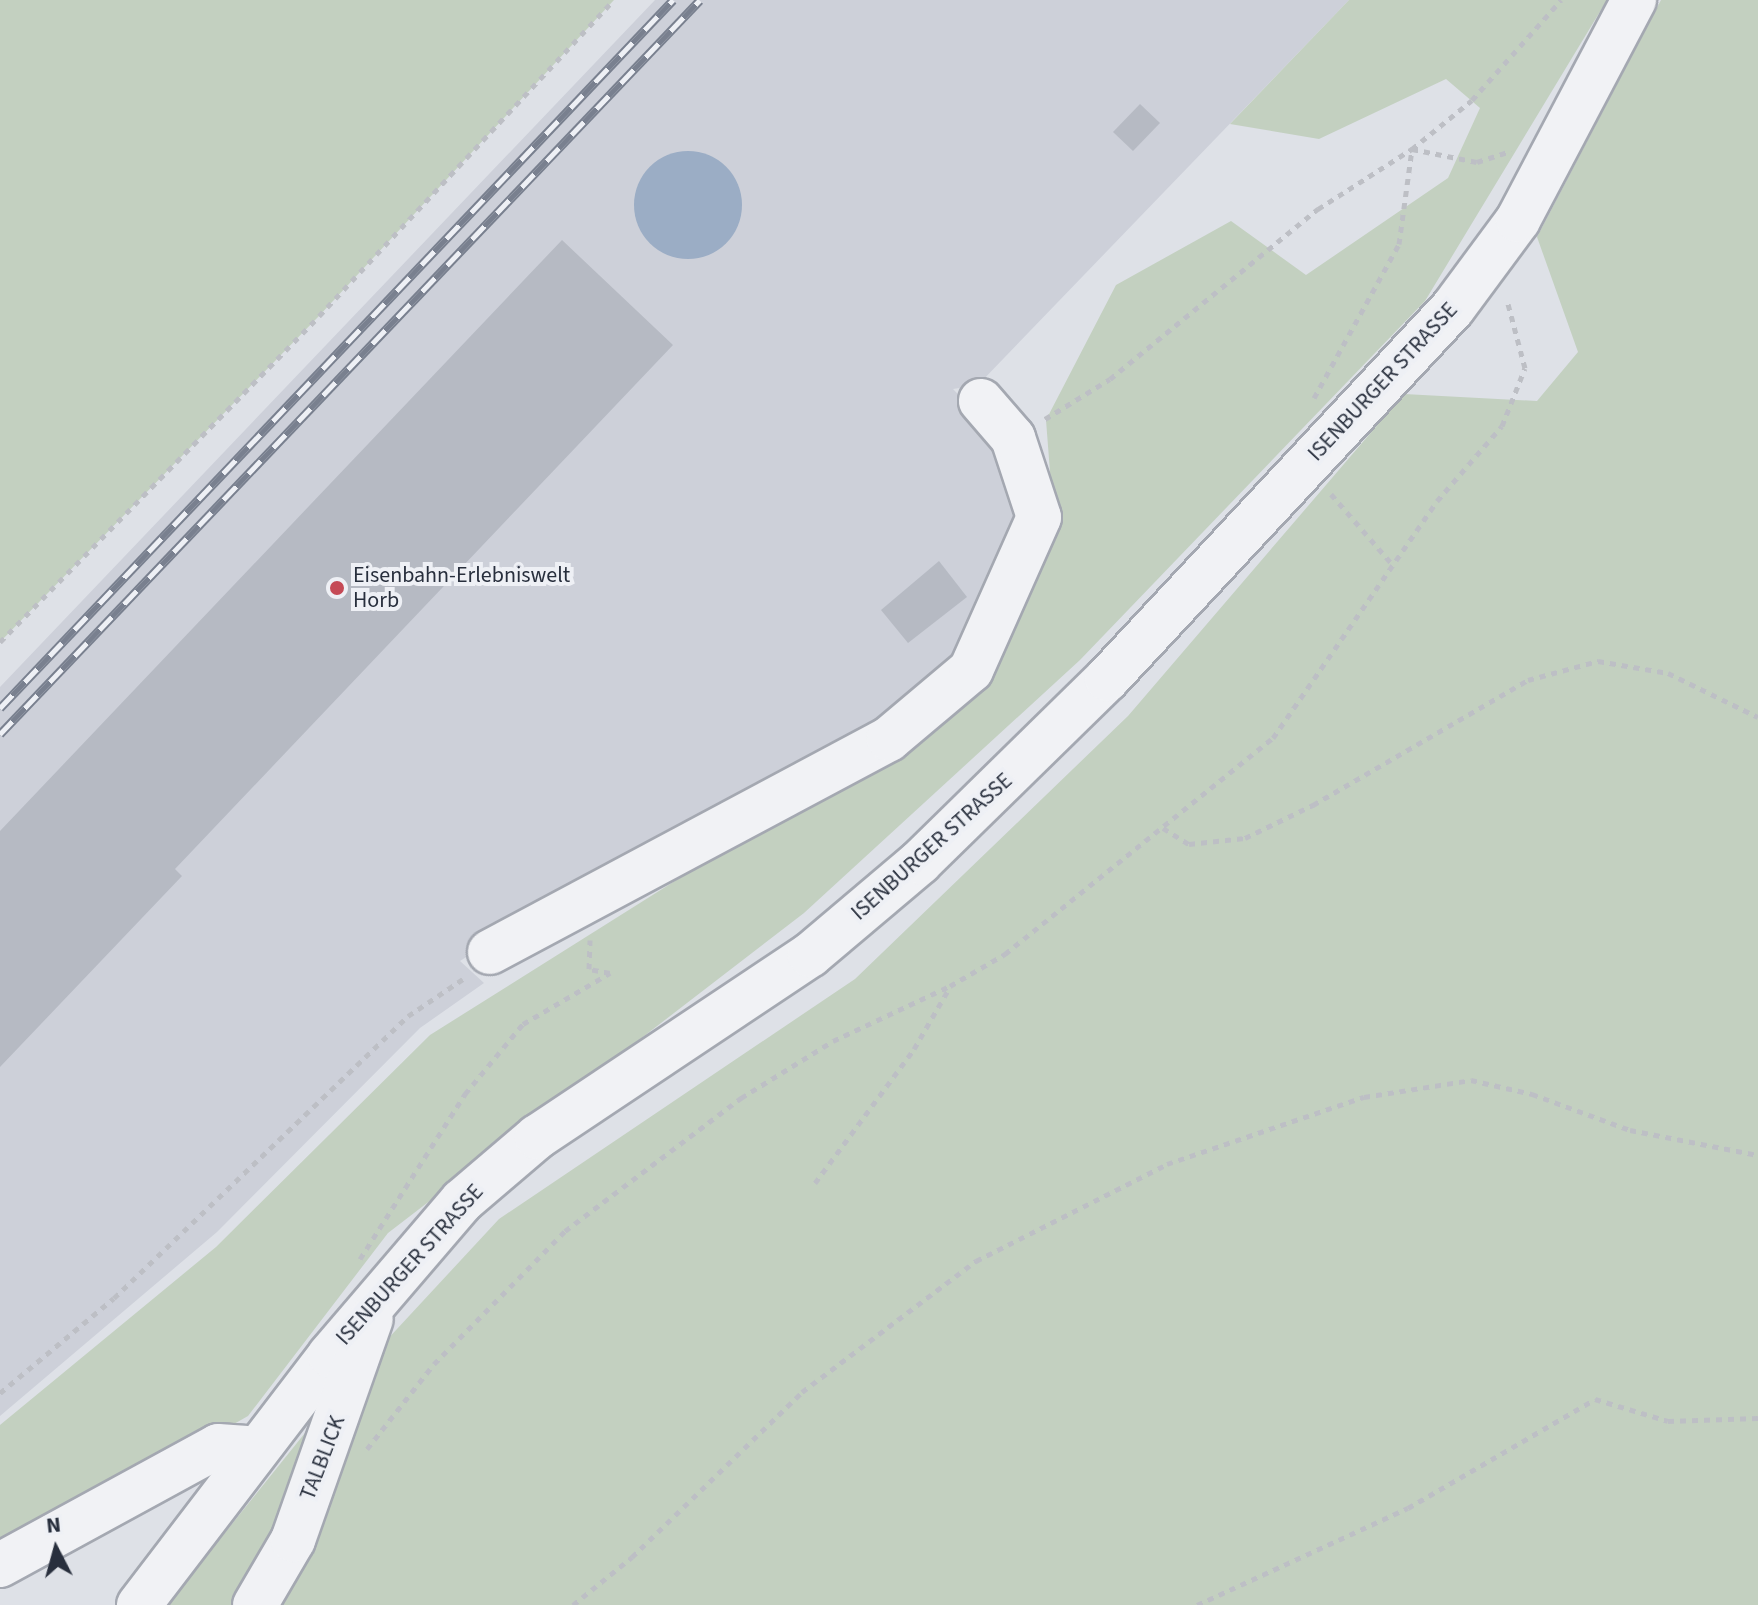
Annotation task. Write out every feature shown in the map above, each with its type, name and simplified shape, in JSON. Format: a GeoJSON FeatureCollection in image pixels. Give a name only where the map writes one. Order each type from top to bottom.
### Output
{"type":"FeatureCollection","features":[{"type":"Feature","properties":{"kind":"street","name":"ISENBURGER STRASSE"},"geometry":{"type":"LineString","coordinates":[[139,1605],[257,1449],[462,1201],[537,1137],[810,955],[1011,777],[1453,308],[1496,250],[1563,135],[1634,0]]}},
{"type":"Feature","properties":{"kind":"street"},"geometry":{"type":"LineString","coordinates":[[477,966],[889,739],[971,670],[1039,517],[1013,438],[981,401]]}},
{"type":"Feature","properties":{"kind":"street","name":"TALBLICK"},"geometry":{"type":"LineString","coordinates":[[255,1605],[293,1540],[376,1305]]}},
{"type":"Feature","properties":{"kind":"street"},"geometry":{"type":"LineString","coordinates":[[0,1565],[218,1446],[257,1449]]}},
{"type":"Feature","properties":{"kind":"path"},"geometry":{"type":"LineString","coordinates":[[0,642],[319,316],[614,0]]}},
{"type":"Feature","properties":{"kind":"path"},"geometry":{"type":"LineString","coordinates":[[1013,438],[1110,379],[1318,209],[1412,149],[1472,100],[1561,0]]}},
{"type":"Feature","properties":{"kind":"path"},"geometry":{"type":"LineString","coordinates":[[1412,149],[1477,162],[1563,135]]}},
{"type":"Feature","properties":{"kind":"path"},"geometry":{"type":"LineString","coordinates":[[358,1460],[434,1364],[565,1231],[741,1098],[833,1041],[950,986],[1005,954],[1163,828],[1208,786],[1273,738],[1437,501],[1502,426],[1525,368],[1496,250]]}},
{"type":"Feature","properties":{"kind":"path"},"geometry":{"type":"LineString","coordinates":[[1163,828],[1189,844],[1245,838],[1313,805],[1528,680],[1598,661],[1668,673],[1758,717]]}},
{"type":"Feature","properties":{"kind":"path"},"geometry":{"type":"LineString","coordinates":[[359,1261],[465,1094],[523,1024],[610,973],[589,969],[590,932]]}},
{"type":"Feature","properties":{"kind":"path"},"geometry":{"type":"LineString","coordinates":[[0,1393],[114,1298],[408,1016],[477,966]]}},
{"type":"Feature","properties":{"kind":"path"},"geometry":{"type":"LineString","coordinates":[[815,1183],[914,1049],[950,986]]}},
{"type":"Feature","properties":{"kind":"path"},"geometry":{"type":"LineString","coordinates":[[573,1605],[632,1557],[802,1392],[976,1261],[1167,1164],[1364,1097],[1471,1080],[1532,1094],[1630,1130],[1758,1155]]}},
{"type":"Feature","properties":{"kind":"path"},"geometry":{"type":"LineString","coordinates":[[1197,1605],[1408,1508],[1595,1399],[1668,1421],[1758,1418]]}},
{"type":"Feature","properties":{"kind":"shaded area"},"geometry":{"type":"Polygon","coordinates":[[[655,0],[1349,0],[978,385],[953,389],[1006,445],[1025,513],[960,661],[879,731],[588,879],[460,961],[484,983],[420,1028],[217,1232],[0,1416],[0,687],[655,0]]]}},
{"type":"Feature","properties":{"kind":"green space"},"geometry":{"type":"Polygon","coordinates":[[[0,0],[614,0],[319,316],[0,642],[0,0]]]}},
{"type":"Feature","properties":{"kind":"green space"},"geometry":{"type":"Polygon","coordinates":[[[1349,0],[1607,0],[1425,301],[1080,660],[804,913],[388,1233],[248,1416],[0,1557],[0,1425],[216,1247],[430,1035],[686,874],[912,742],[1053,511],[1046,420],[1116,285],[1231,221],[1306,275],[1448,178],[1480,108],[1446,79],[1319,139],[1230,124],[1349,0]]]}},
{"type":"Feature","properties":{"kind":"green space"},"geometry":{"type":"Polygon","coordinates":[[[1661,0],[1758,0],[1758,1605],[167,1605],[333,1398],[499,1219],[855,979],[1128,716],[1404,394],[1537,401],[1578,352],[1537,237],[1661,0]]]}},
{"type":"Feature","properties":{"kind":"water"},"geometry":{"type":"Polygon","coordinates":[[[688,151],[709,155],[726,167],[738,184],[742,205],[738,226],[726,243],[709,255],[688,259],[667,255],[650,243],[638,226],[634,205],[638,184],[650,167],[667,155],[688,151]]]}},
{"type":"Feature","properties":{"kind":"building"},"geometry":{"type":"Polygon","coordinates":[[[1140,104],[1160,123],[1133,151],[1113,132],[1140,104]]]}},
{"type":"Feature","properties":{"kind":"building","name":"Eisenbahn-Erlebniswelt Horb"},"geometry":{"type":"Polygon","coordinates":[[[562,240],[673,345],[175,869],[182,876],[0,1067],[0,831],[562,240]]]}},
{"type":"Feature","properties":{"kind":"building"},"geometry":{"type":"Polygon","coordinates":[[[939,561],[967,597],[908,643],[881,610],[939,561]]]}},
{"type":"Feature","properties":{"kind":"railway"},"geometry":{"type":"LineString","coordinates":[[0,708],[673,0]]}},
{"type":"Feature","properties":{"kind":"railway"},"geometry":{"type":"LineString","coordinates":[[0,734],[700,0]]}},
{"type":"Feature","properties":{"kind":"place","name":"Eisenbahn-Erlebniswelt Horb"},"geometry":{"type":"Point","coordinates":[337,588]}}]}
